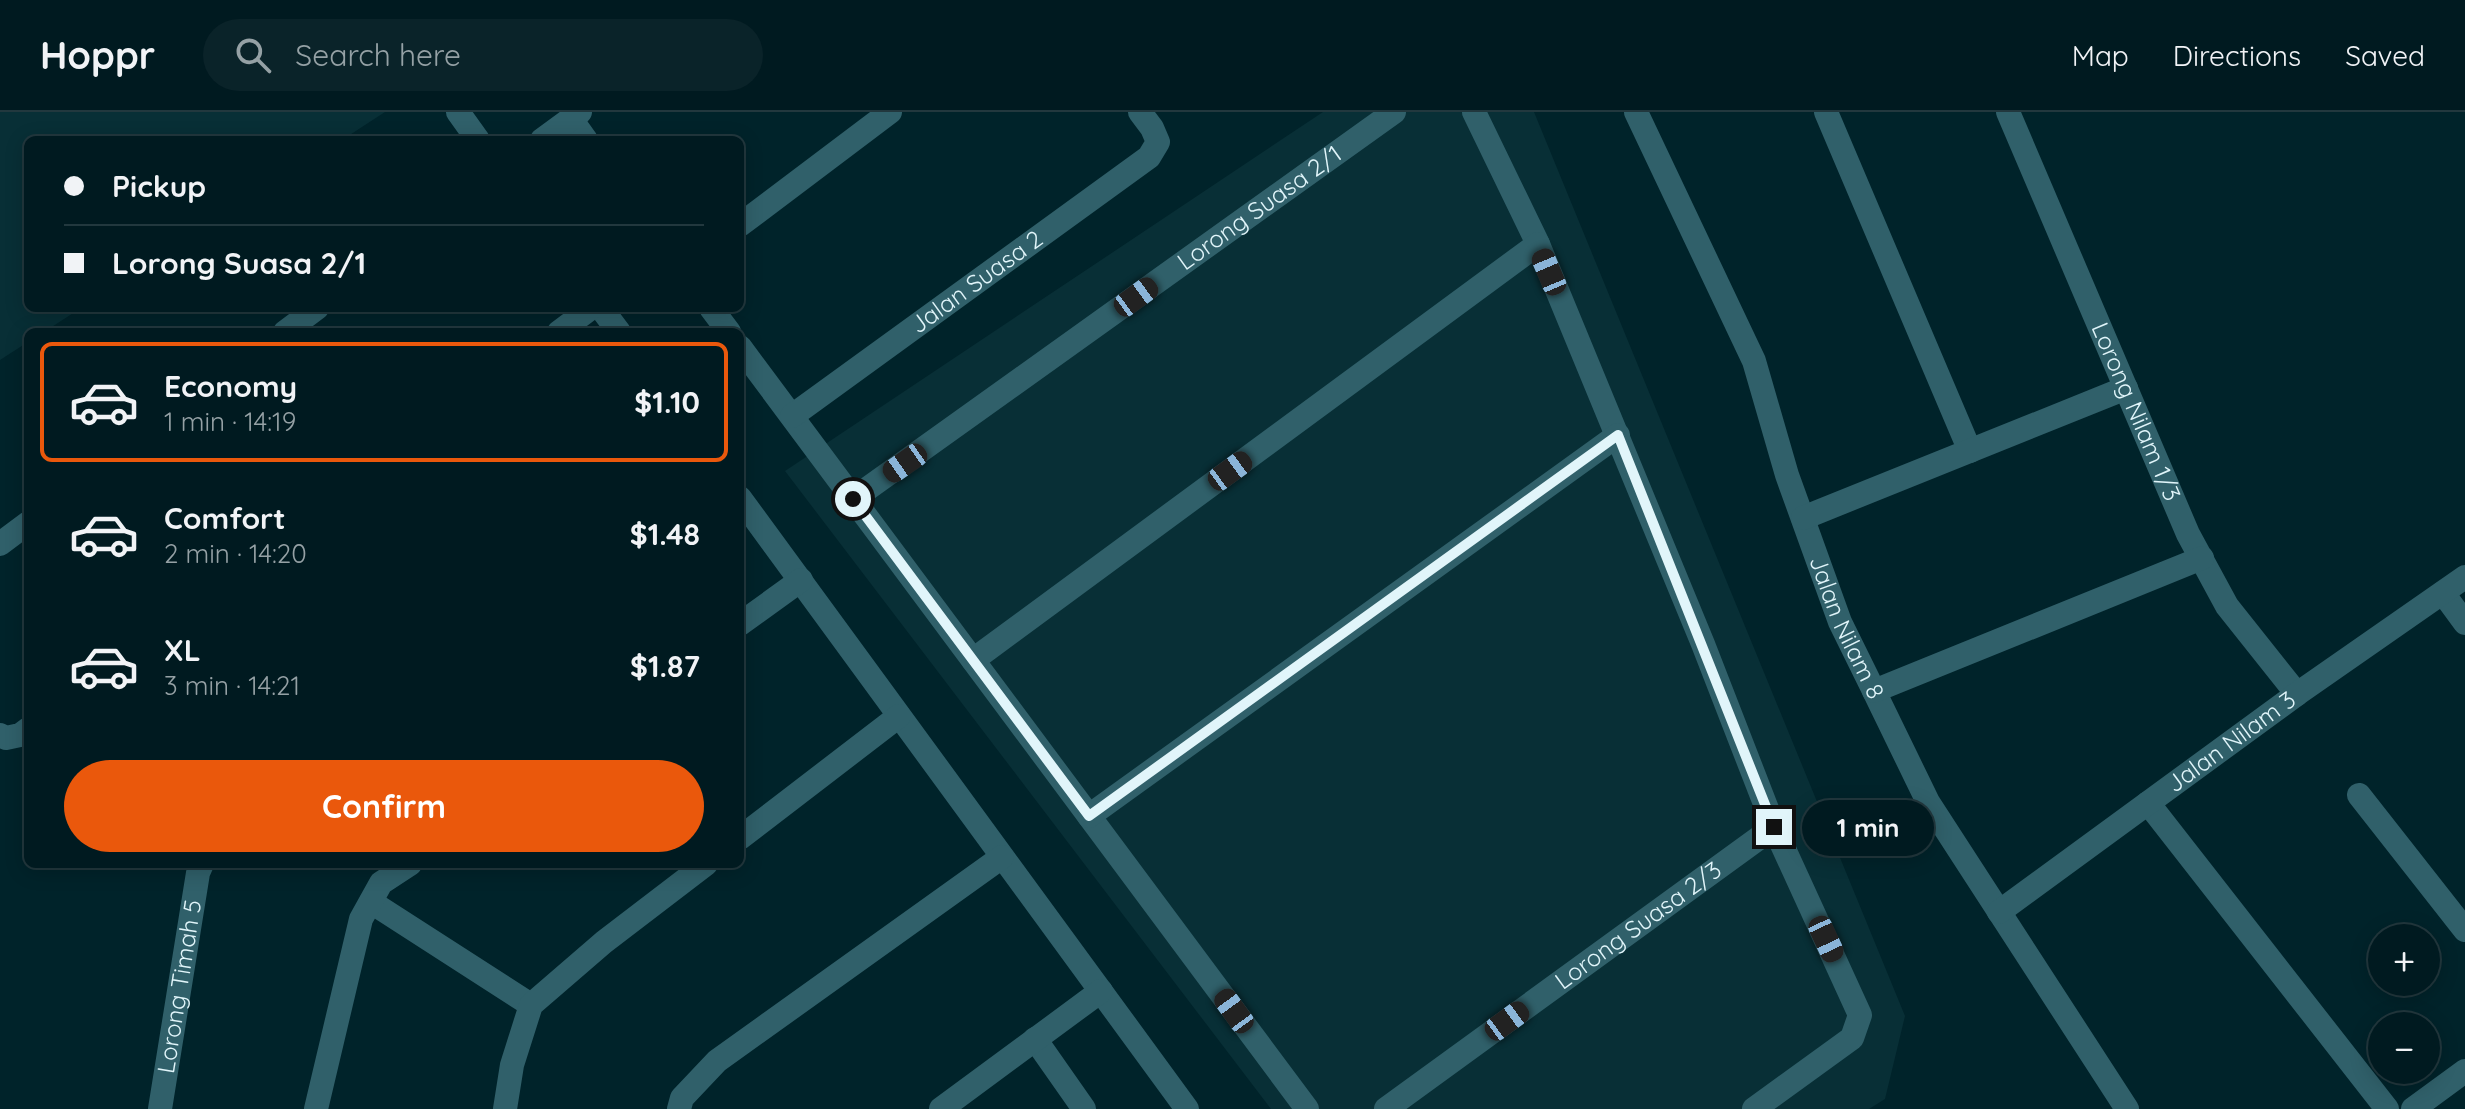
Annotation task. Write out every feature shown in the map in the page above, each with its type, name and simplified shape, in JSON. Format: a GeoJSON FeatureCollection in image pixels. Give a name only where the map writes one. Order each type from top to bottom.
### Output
{"type":"FeatureCollection","features":[{"type":"Feature","properties":{"kind":"street"},"geometry":{"type":"LineString","coordinates":[[458,112],[475,136]]}},
{"type":"Feature","properties":{"kind":"street"},"geometry":{"type":"LineString","coordinates":[[744,222],[890,112]]}},
{"type":"Feature","properties":{"kind":"street","name":"Jalan Suasa 2"},"geometry":{"type":"LineString","coordinates":[[792,416],[1149,157],[1158,142],[1140,112]]}},
{"type":"Feature","properties":{"kind":"street","name":"Lorong Suasa 2/1"},"geometry":{"type":"LineString","coordinates":[[853,499],[1394,112]]}},
{"type":"Feature","properties":{"kind":"street"},"geometry":{"type":"LineString","coordinates":[[1474,112],[1538,244],[1618,435],[1774,827],[1860,1015],[1852,1038],[1754,1109]]}},
{"type":"Feature","properties":{"kind":"street","name":"Jalan Nilam 8"},"geometry":{"type":"LineString","coordinates":[[1636,112],[1754,361],[1787,475],[1840,622],[1928,802],[2127,1109]]}},
{"type":"Feature","properties":{"kind":"street"},"geometry":{"type":"LineString","coordinates":[[1826,112],[1970,451]]}},
{"type":"Feature","properties":{"kind":"street","name":"Lorong Nilam 1/3"},"geometry":{"type":"LineString","coordinates":[[2008,112],[2188,534],[2227,606],[2297,694]]}},
{"type":"Feature","properties":{"kind":"street"},"geometry":{"type":"LineString","coordinates":[[548,136],[575,116],[584,136]]}},
{"type":"Feature","properties":{"kind":"street"},"geometry":{"type":"LineString","coordinates":[[973,660],[1538,244]]}},
{"type":"Feature","properties":{"kind":"street"},"geometry":{"type":"LineString","coordinates":[[290,328],[312,312]]}},
{"type":"Feature","properties":{"kind":"street"},"geometry":{"type":"LineString","coordinates":[[564,328],[586,312]]}},
{"type":"Feature","properties":{"kind":"street"},"geometry":{"type":"LineString","coordinates":[[744,352],[1307,1109]]}},
{"type":"Feature","properties":{"kind":"street"},"geometry":{"type":"LineString","coordinates":[[1803,518],[2126,388]]}},
{"type":"Feature","properties":{"kind":"street"},"geometry":{"type":"LineString","coordinates":[[1089,816],[1618,435]]}},
{"type":"Feature","properties":{"kind":"street"},"geometry":{"type":"LineString","coordinates":[[744,503],[1187,1109]]}},
{"type":"Feature","properties":{"kind":"street"},"geometry":{"type":"LineString","coordinates":[[0,544],[24,526]]}},
{"type":"Feature","properties":{"kind":"street"},"geometry":{"type":"LineString","coordinates":[[1874,691],[2202,558]]}},
{"type":"Feature","properties":{"kind":"street","name":"Jalan Nilam 3"},"geometry":{"type":"LineString","coordinates":[[1999,912],[2297,694],[2465,577]]}},
{"type":"Feature","properties":{"kind":"street"},"geometry":{"type":"LineString","coordinates":[[744,621],[801,580]]}},
{"type":"Feature","properties":{"kind":"street"},"geometry":{"type":"LineString","coordinates":[[2443,593],[2465,623]]}},
{"type":"Feature","properties":{"kind":"street"},"geometry":{"type":"LineString","coordinates":[[744,835],[899,716]]}},
{"type":"Feature","properties":{"kind":"street"},"geometry":{"type":"LineString","coordinates":[[0,735],[6,738],[24,732]]}},
{"type":"Feature","properties":{"kind":"street"},"geometry":{"type":"LineString","coordinates":[[2359,795],[2465,930]]}},
{"type":"Feature","properties":{"kind":"street"},"geometry":{"type":"LineString","coordinates":[[2148,803],[2387,1109]]}},
{"type":"Feature","properties":{"kind":"street","name":"Lorong Suasa 2/3"},"geometry":{"type":"LineString","coordinates":[[1386,1109],[1774,827]]}},
{"type":"Feature","properties":{"kind":"street"},"geometry":{"type":"LineString","coordinates":[[687,1105],[717,1061],[1002,857]]}},
{"type":"Feature","properties":{"kind":"street","name":"Lorong Timah 5"},"geometry":{"type":"LineString","coordinates":[[160,1109],[200,868]]}},
{"type":"Feature","properties":{"kind":"street"},"geometry":{"type":"LineString","coordinates":[[316,1109],[361,919],[381,883],[404,868]]}},
{"type":"Feature","properties":{"kind":"street"},"geometry":{"type":"LineString","coordinates":[[505,1109],[512,1065],[531,1005],[604,942],[701,868]]}},
{"type":"Feature","properties":{"kind":"street"},"geometry":{"type":"LineString","coordinates":[[371,902],[531,1005]]}},
{"type":"Feature","properties":{"kind":"street"},"geometry":{"type":"LineString","coordinates":[[941,1109],[1101,991]]}},
{"type":"Feature","properties":{"kind":"street"},"geometry":{"type":"LineString","coordinates":[[1035,1039],[1084,1109]]}},
{"type":"Feature","properties":{"kind":"street"},"geometry":{"type":"LineString","coordinates":[[2413,1109],[2465,1071]]}},
{"type":"Feature","properties":{"kind":"shaded area"},"geometry":{"type":"Polygon","coordinates":[[[0,112],[385,112],[348,136],[24,136],[24,312],[75,312],[50,328],[24,328],[24,345],[0,360],[0,112]]]}},
{"type":"Feature","properties":{"kind":"shaded area"},"geometry":{"type":"Polygon","coordinates":[[[1323,112],[1534,112],[1905,1016],[1885,1099],[1869,1109],[1271,1109],[785,471],[1323,112]]]}},
{"type":"Feature","properties":{"kind":"route"},"geometry":{"type":"LineString","coordinates":[[853,499],[1089,816],[1618,435],[1774,827]]}}]}
